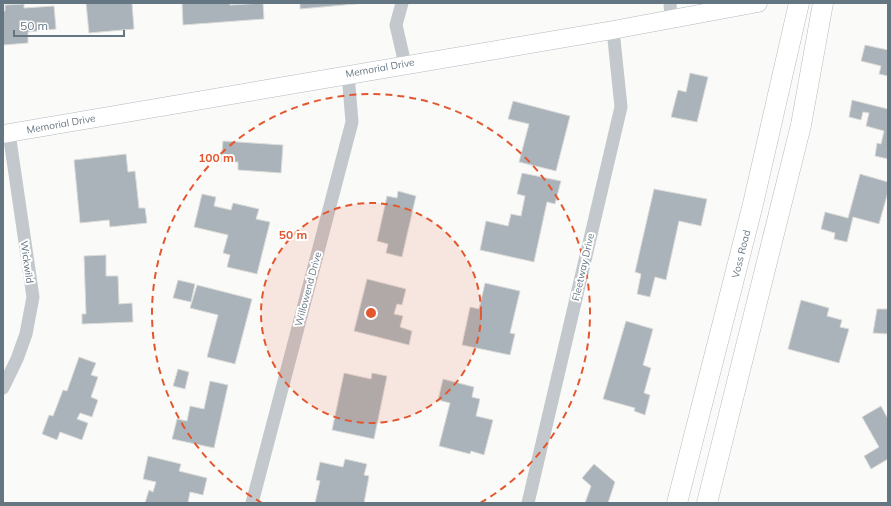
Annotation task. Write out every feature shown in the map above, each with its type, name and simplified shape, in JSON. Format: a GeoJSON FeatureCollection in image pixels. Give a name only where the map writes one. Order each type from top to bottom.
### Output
{"type":"FeatureCollection","features":[{"type":"Feature","properties":{"kind":"main road","name":"Voss Road"},"geometry":{"type":"LineString","coordinates":[[677,503],[754,204],[799,3]]}},
{"type":"Feature","properties":{"kind":"main road"},"geometry":{"type":"LineString","coordinates":[[707,503],[801,125],[823,3]]}},
{"type":"Feature","properties":{"kind":"main road"},"geometry":{"type":"LineString","coordinates":[[714,358],[742,366]]}},
{"type":"Feature","properties":{"kind":"street"},"geometry":{"type":"LineString","coordinates":[[402,3],[396,25],[405,64]]}},
{"type":"Feature","properties":{"kind":"street","name":"Memorial Drive"},"geometry":{"type":"LineString","coordinates":[[6,133],[405,64],[613,30],[670,11],[758,3]]}},
{"type":"Feature","properties":{"kind":"street","name":"Fleetway Drive"},"geometry":{"type":"LineString","coordinates":[[528,503],[621,107],[613,30]]}},
{"type":"Feature","properties":{"kind":"street","name":"Willowend Drive"},"geometry":{"type":"LineString","coordinates":[[252,503],[352,122],[348,74]]}},
{"type":"Feature","properties":{"kind":"street","name":"Wickwild"},"geometry":{"type":"LineString","coordinates":[[3,388],[17,359],[26,334],[32,297],[6,133]]}},
{"type":"Feature","properties":{"kind":"building"},"geometry":{"type":"Polygon","coordinates":[[[86,3],[132,3],[134,29],[89,33],[86,3]]]}},
{"type":"Feature","properties":{"kind":"building"},"geometry":{"type":"Polygon","coordinates":[[[182,3],[230,3],[230,5],[263,3],[264,19],[183,25],[182,3]]]}},
{"type":"Feature","properties":{"kind":"building"},"geometry":{"type":"Polygon","coordinates":[[[300,3],[366,3],[300,9],[300,3]]]}},
{"type":"Feature","properties":{"kind":"building"},"geometry":{"type":"Polygon","coordinates":[[[24,4],[24,8],[54,6],[56,29],[28,32],[28,43],[3,45],[3,11],[5,11],[5,5],[24,4]]]}},
{"type":"Feature","properties":{"kind":"building"},"geometry":{"type":"Polygon","coordinates":[[[865,45],[888,50],[888,76],[879,74],[881,66],[861,61],[865,45]]]}},
{"type":"Feature","properties":{"kind":"building"},"geometry":{"type":"Polygon","coordinates":[[[690,73],[708,77],[697,122],[671,117],[678,90],[686,92],[690,73]]]}},
{"type":"Feature","properties":{"kind":"building"},"geometry":{"type":"Polygon","coordinates":[[[852,100],[888,109],[888,159],[875,156],[877,143],[881,144],[884,131],[866,126],[869,113],[863,112],[861,120],[849,117],[852,100]]]}},
{"type":"Feature","properties":{"kind":"building"},"geometry":{"type":"Polygon","coordinates":[[[513,101],[570,116],[556,171],[519,162],[529,124],[508,119],[513,101]]]}},
{"type":"Feature","properties":{"kind":"building"},"geometry":{"type":"Polygon","coordinates":[[[223,141],[283,145],[281,173],[238,170],[238,162],[221,162],[223,141]]]}},
{"type":"Feature","properties":{"kind":"building"},"geometry":{"type":"Polygon","coordinates":[[[126,154],[128,172],[135,171],[139,208],[145,208],[147,223],[110,227],[109,220],[80,223],[74,160],[126,154]]]}},
{"type":"Feature","properties":{"kind":"building"},"geometry":{"type":"Polygon","coordinates":[[[522,173],[561,181],[555,204],[547,202],[534,262],[480,250],[486,221],[508,226],[511,214],[521,216],[525,196],[517,194],[522,173]]]}},
{"type":"Feature","properties":{"kind":"building"},"geometry":{"type":"Polygon","coordinates":[[[860,174],[888,182],[888,192],[879,224],[853,217],[847,242],[834,239],[835,233],[821,229],[825,212],[848,218],[860,174]]]}},
{"type":"Feature","properties":{"kind":"building"},"geometry":{"type":"Polygon","coordinates":[[[654,189],[707,199],[701,226],[679,221],[666,280],[655,277],[650,297],[637,294],[641,274],[635,272],[654,189]]]}},
{"type":"Feature","properties":{"kind":"building"},"geometry":{"type":"Polygon","coordinates":[[[398,191],[416,196],[402,257],[386,253],[388,244],[377,241],[387,196],[397,198],[398,191]]]}},
{"type":"Feature","properties":{"kind":"building"},"geometry":{"type":"Polygon","coordinates":[[[202,194],[216,197],[214,206],[231,210],[233,203],[259,209],[256,219],[270,222],[257,274],[227,267],[230,255],[223,253],[228,235],[194,227],[202,194]]]}},
{"type":"Feature","properties":{"kind":"building"},"geometry":{"type":"Polygon","coordinates":[[[106,255],[106,276],[118,276],[119,304],[132,303],[133,322],[82,324],[82,314],[86,314],[84,256],[106,255]]]}},
{"type":"Feature","properties":{"kind":"building"},"geometry":{"type":"Polygon","coordinates":[[[367,279],[406,289],[402,305],[397,304],[394,314],[403,316],[400,327],[412,331],[409,345],[354,331],[367,279]]]}},
{"type":"Feature","properties":{"kind":"building"},"geometry":{"type":"Polygon","coordinates":[[[178,280],[195,284],[191,302],[173,298],[178,280]]]}},
{"type":"Feature","properties":{"kind":"building"},"geometry":{"type":"Polygon","coordinates":[[[485,283],[520,291],[510,333],[515,334],[510,355],[462,345],[470,307],[479,309],[485,283]]]}},
{"type":"Feature","properties":{"kind":"building"},"geometry":{"type":"Polygon","coordinates":[[[197,285],[252,299],[235,364],[207,357],[218,315],[190,308],[197,285]]]}},
{"type":"Feature","properties":{"kind":"building"},"geometry":{"type":"Polygon","coordinates":[[[801,300],[829,308],[827,316],[842,320],[840,327],[849,329],[839,363],[788,349],[801,300]]]}},
{"type":"Feature","properties":{"kind":"building"},"geometry":{"type":"Polygon","coordinates":[[[877,309],[888,309],[888,334],[873,333],[877,309]]]}},
{"type":"Feature","properties":{"kind":"building"},"geometry":{"type":"Polygon","coordinates":[[[626,321],[653,329],[643,365],[651,368],[644,393],[650,395],[645,415],[634,411],[635,408],[603,399],[626,321]]]}},
{"type":"Feature","properties":{"kind":"building"},"geometry":{"type":"Polygon","coordinates":[[[79,357],[96,363],[91,375],[98,377],[91,397],[98,400],[92,417],[80,413],[77,419],[88,423],[82,440],[60,432],[57,440],[42,434],[49,415],[53,416],[63,390],[67,391],[79,357]]]}},
{"type":"Feature","properties":{"kind":"building"},"geometry":{"type":"Polygon","coordinates":[[[178,369],[189,372],[185,389],[173,386],[178,369]]]}},
{"type":"Feature","properties":{"kind":"building"},"geometry":{"type":"Polygon","coordinates":[[[344,373],[371,379],[372,373],[387,376],[374,439],[332,430],[344,373]]]}},
{"type":"Feature","properties":{"kind":"building"},"geometry":{"type":"Polygon","coordinates":[[[443,379],[474,387],[472,397],[480,399],[476,416],[493,420],[484,455],[471,451],[470,454],[439,446],[450,403],[438,400],[443,379]]]}},
{"type":"Feature","properties":{"kind":"building"},"geometry":{"type":"Polygon","coordinates":[[[210,381],[228,385],[214,448],[172,439],[177,419],[187,421],[190,406],[204,409],[210,381]]]}},
{"type":"Feature","properties":{"kind":"building"},"geometry":{"type":"Polygon","coordinates":[[[881,406],[888,419],[888,459],[871,469],[864,456],[879,447],[862,417],[881,406]]]}},
{"type":"Feature","properties":{"kind":"building"},"geometry":{"type":"Polygon","coordinates":[[[148,456],[181,464],[179,471],[207,478],[203,495],[190,492],[188,503],[145,503],[149,490],[153,492],[156,482],[143,479],[148,456]]]}},
{"type":"Feature","properties":{"kind":"building"},"geometry":{"type":"Polygon","coordinates":[[[345,459],[367,464],[364,475],[369,476],[364,503],[315,503],[320,481],[316,480],[320,462],[343,467],[345,459]]]}},
{"type":"Feature","properties":{"kind":"building"},"geometry":{"type":"Polygon","coordinates":[[[594,464],[615,482],[608,503],[585,503],[591,486],[582,478],[594,464]]]}}]}
